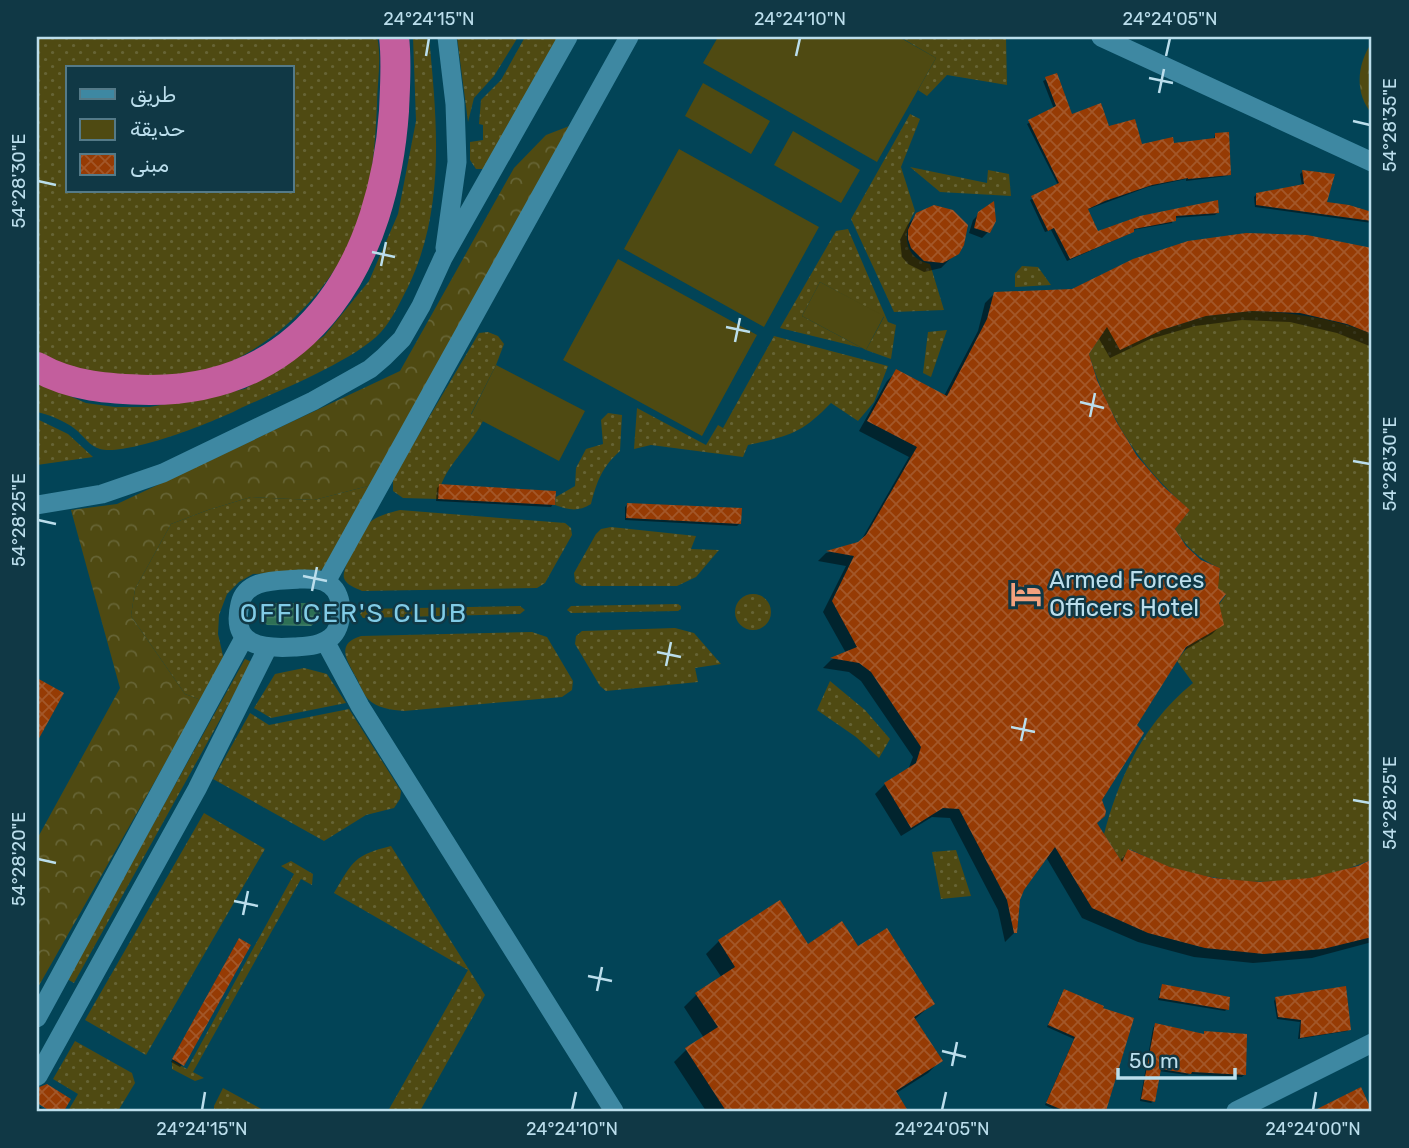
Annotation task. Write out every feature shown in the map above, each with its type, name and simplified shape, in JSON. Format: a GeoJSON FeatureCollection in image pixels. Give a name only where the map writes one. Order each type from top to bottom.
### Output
{"type":"FeatureCollection","features":[{"type":"Feature","properties":{"kind":"highway"},"geometry":{"type":"LineString","coordinates":[[37,367],[76,383],[110,389],[175,390],[226,380],[262,364],[290,345],[318,320],[344,284],[378,208],[391,150],[395,88],[394,37]]}},
{"type":"Feature","properties":{"kind":"street"},"geometry":{"type":"LineString","coordinates":[[443,258],[457,162],[455,104],[447,37]]}},
{"type":"Feature","properties":{"kind":"street"},"geometry":{"type":"LineString","coordinates":[[37,505],[102,494],[163,473],[313,401],[370,369],[401,339],[421,306],[443,258],[568,37]]}},
{"type":"Feature","properties":{"kind":"street"},"geometry":{"type":"LineString","coordinates":[[326,582],[629,37]]}},
{"type":"Feature","properties":{"kind":"street"},"geometry":{"type":"LineString","coordinates":[[1101,37],[1372,162]]}},
{"type":"Feature","properties":{"kind":"street"},"geometry":{"type":"LineString","coordinates":[[457,162],[468,172],[489,177]]}},
{"type":"Feature","properties":{"kind":"street"},"geometry":{"type":"LineString","coordinates":[[299,579],[326,582],[338,593],[340,605],[336,633],[325,642],[317,645],[268,647],[256,646],[244,638],[238,613],[245,592],[255,584],[299,579]]}},
{"type":"Feature","properties":{"kind":"street"},"geometry":{"type":"LineString","coordinates":[[37,1018],[244,638]]}},
{"type":"Feature","properties":{"kind":"street"},"geometry":{"type":"LineString","coordinates":[[325,642],[360,706],[614,1111]]}},
{"type":"Feature","properties":{"kind":"street"},"geometry":{"type":"LineString","coordinates":[[38,1076],[197,789],[268,647]]}},
{"type":"Feature","properties":{"kind":"street"},"geometry":{"type":"LineString","coordinates":[[1236,1111],[1372,1043]]}},
{"type":"Feature","properties":{"kind":"green space"},"geometry":{"type":"Polygon","coordinates":[[[37,37],[377,37],[379,62],[375,134],[371,175],[361,216],[335,270],[294,318],[243,355],[216,368],[187,376],[110,376],[79,370],[37,352],[37,37]]]}},
{"type":"Feature","properties":{"kind":"green space"},"geometry":{"type":"Polygon","coordinates":[[[413,37],[429,37],[436,132],[433,195],[420,257],[399,305],[381,332],[333,365],[225,416],[129,448],[96,448],[67,423],[37,412],[37,382],[86,403],[115,407],[150,407],[245,389],[324,336],[369,281],[398,214],[416,121],[413,37]]]}},
{"type":"Feature","properties":{"kind":"green space"},"geometry":{"type":"Polygon","coordinates":[[[457,37],[518,37],[494,76],[474,98],[468,122],[457,37]]]}},
{"type":"Feature","properties":{"kind":"green space"},"geometry":{"type":"Polygon","coordinates":[[[525,37],[563,37],[484,169],[476,169],[470,160],[470,142],[483,140],[483,125],[479,124],[481,100],[501,80],[525,37]]]}},
{"type":"Feature","properties":{"kind":"green space"},"geometry":{"type":"Polygon","coordinates":[[[718,37],[899,37],[936,58],[877,162],[703,63],[718,37]]]}},
{"type":"Feature","properties":{"kind":"green space"},"geometry":{"type":"Polygon","coordinates":[[[900,37],[1006,37],[1007,85],[947,75],[927,96],[918,90],[936,58],[900,37]]]}},
{"type":"Feature","properties":{"kind":"green space"},"geometry":{"type":"Polygon","coordinates":[[[1372,42],[1372,114],[1362,97],[1360,78],[1363,60],[1372,42]]]}},
{"type":"Feature","properties":{"kind":"green space"},"geometry":{"type":"Polygon","coordinates":[[[703,83],[770,121],[751,154],[685,116],[703,83]]]}},
{"type":"Feature","properties":{"kind":"green space"},"geometry":{"type":"Polygon","coordinates":[[[910,114],[920,119],[901,167],[915,211],[908,227],[908,243],[914,256],[930,264],[944,310],[894,312],[851,219],[910,114]]]}},
{"type":"Feature","properties":{"kind":"green space"},"geometry":{"type":"Polygon","coordinates":[[[572,125],[372,485],[314,500],[251,497],[171,524],[135,589],[131,616],[185,694],[201,700],[37,989],[37,839],[120,688],[71,510],[117,504],[400,371],[514,168],[546,135],[572,125]]]}},
{"type":"Feature","properties":{"kind":"green space"},"geometry":{"type":"Polygon","coordinates":[[[793,131],[860,170],[841,203],[774,165],[793,131]]]}},
{"type":"Feature","properties":{"kind":"green space"},"geometry":{"type":"Polygon","coordinates":[[[679,149],[819,227],[764,327],[624,249],[679,149]]]}},
{"type":"Feature","properties":{"kind":"green space"},"geometry":{"type":"Polygon","coordinates":[[[910,167],[987,183],[988,170],[1009,174],[1011,196],[940,192],[910,167]]]}},
{"type":"Feature","properties":{"kind":"green space"},"geometry":{"type":"Polygon","coordinates":[[[848,229],[888,322],[896,325],[891,359],[866,350],[884,317],[820,282],[802,316],[862,348],[780,328],[836,231],[848,229]]]}},
{"type":"Feature","properties":{"kind":"green space"},"geometry":{"type":"Polygon","coordinates":[[[618,259],[757,335],[702,436],[563,360],[618,259]]]}},
{"type":"Feature","properties":{"kind":"green space"},"geometry":{"type":"Polygon","coordinates":[[[1022,266],[1038,267],[1051,285],[1015,287],[1015,274],[1022,266]]]}},
{"type":"Feature","properties":{"kind":"green space"},"geometry":{"type":"Polygon","coordinates":[[[820,282],[884,316],[866,350],[802,316],[820,282]]]}},
{"type":"Feature","properties":{"kind":"green space"},"geometry":{"type":"Polygon","coordinates":[[[1252,311],[1314,317],[1372,334],[1372,859],[1324,875],[1299,880],[1223,879],[1167,866],[1129,849],[1122,862],[1104,834],[1118,791],[1136,751],[1161,715],[1193,683],[1177,661],[1226,595],[1211,582],[1219,579],[1220,568],[1194,552],[1175,529],[1190,510],[1156,476],[1128,440],[1106,400],[1089,354],[1107,327],[1162,330],[1206,316],[1252,311]]]}},
{"type":"Feature","properties":{"kind":"green space"},"geometry":{"type":"Polygon","coordinates":[[[947,330],[931,377],[923,373],[928,332],[947,330]]]}},
{"type":"Feature","properties":{"kind":"green space"},"geometry":{"type":"Polygon","coordinates":[[[488,332],[498,336],[504,344],[471,414],[483,421],[444,478],[438,499],[403,498],[393,491],[393,478],[479,333],[488,332]]]}},
{"type":"Feature","properties":{"kind":"green space"},"geometry":{"type":"Polygon","coordinates":[[[774,336],[888,366],[874,402],[858,421],[831,403],[802,428],[748,445],[743,457],[651,445],[634,449],[637,408],[706,445],[718,425],[723,428],[774,336]]]}},
{"type":"Feature","properties":{"kind":"green space"},"geometry":{"type":"Polygon","coordinates":[[[496,365],[585,411],[559,461],[471,415],[496,365]]]}},
{"type":"Feature","properties":{"kind":"green space"},"geometry":{"type":"Polygon","coordinates":[[[608,413],[622,415],[620,451],[601,475],[591,504],[573,509],[555,505],[556,497],[575,486],[576,468],[586,449],[603,444],[601,420],[608,413]]]}},
{"type":"Feature","properties":{"kind":"green space"},"geometry":{"type":"Polygon","coordinates":[[[37,419],[68,434],[93,457],[37,465],[37,419]]]}},
{"type":"Feature","properties":{"kind":"green space"},"geometry":{"type":"Polygon","coordinates":[[[372,485],[330,562],[320,571],[253,574],[239,582],[227,594],[219,615],[218,634],[224,660],[201,700],[185,694],[131,616],[135,589],[171,524],[251,497],[314,500],[372,485]]]}},
{"type":"Feature","properties":{"kind":"green space"},"geometry":{"type":"Polygon","coordinates":[[[400,510],[565,523],[571,528],[572,535],[545,583],[537,588],[362,591],[349,584],[344,578],[346,567],[366,527],[376,518],[400,510]]]}},
{"type":"Feature","properties":{"kind":"green space"},"geometry":{"type":"Polygon","coordinates":[[[611,527],[696,536],[691,549],[719,550],[696,577],[677,586],[582,586],[575,582],[574,573],[596,534],[601,529],[611,527]]]}},
{"type":"Feature","properties":{"kind":"green space"},"geometry":{"type":"Polygon","coordinates":[[[753,594],[766,599],[771,612],[766,625],[753,630],[740,625],[735,612],[740,599],[753,594]]]}},
{"type":"Feature","properties":{"kind":"green space"},"geometry":{"type":"Polygon","coordinates":[[[678,604],[681,609],[678,611],[571,613],[567,610],[571,606],[678,604]]]}},
{"type":"Feature","properties":{"kind":"green space"},"geometry":{"type":"Polygon","coordinates":[[[520,606],[525,610],[520,614],[363,618],[360,614],[363,609],[520,606]]]}},
{"type":"Feature","properties":{"kind":"green space"},"geometry":{"type":"Polygon","coordinates":[[[675,628],[694,633],[721,664],[695,668],[698,682],[606,691],[600,686],[575,644],[576,636],[582,631],[675,628]]]}},
{"type":"Feature","properties":{"kind":"green space"},"geometry":{"type":"Polygon","coordinates":[[[532,632],[547,637],[573,681],[572,690],[562,697],[404,711],[389,709],[375,705],[366,697],[350,666],[345,649],[353,639],[361,636],[532,632]]]}},
{"type":"Feature","properties":{"kind":"green space"},"geometry":{"type":"Polygon","coordinates":[[[245,659],[252,662],[74,983],[67,979],[245,659]]]}},
{"type":"Feature","properties":{"kind":"green space"},"geometry":{"type":"Polygon","coordinates":[[[304,668],[327,674],[346,703],[271,718],[254,708],[275,674],[304,668]]]}},
{"type":"Feature","properties":{"kind":"green space"},"geometry":{"type":"Polygon","coordinates":[[[830,681],[865,710],[890,739],[879,758],[856,737],[817,710],[830,681]]]}},
{"type":"Feature","properties":{"kind":"green space"},"geometry":{"type":"Polygon","coordinates":[[[349,709],[401,791],[400,799],[394,808],[366,815],[324,841],[213,779],[250,713],[269,725],[349,709]]]}},
{"type":"Feature","properties":{"kind":"green space"},"geometry":{"type":"Polygon","coordinates":[[[204,813],[265,849],[146,1055],[85,1020],[204,813]]]}},
{"type":"Feature","properties":{"kind":"green space"},"geometry":{"type":"Polygon","coordinates":[[[391,846],[485,995],[420,1111],[388,1111],[468,970],[334,893],[351,866],[362,856],[391,846]]]}},
{"type":"Feature","properties":{"kind":"green space"},"geometry":{"type":"Polygon","coordinates":[[[956,850],[971,896],[941,899],[932,852],[956,850]]]}},
{"type":"Feature","properties":{"kind":"green space"},"geometry":{"type":"Polygon","coordinates":[[[291,861],[313,874],[312,885],[301,879],[193,1072],[204,1078],[195,1081],[172,1069],[172,1061],[187,1069],[294,874],[281,866],[291,861]]]}},
{"type":"Feature","properties":{"kind":"green space"},"geometry":{"type":"Polygon","coordinates":[[[75,1041],[132,1073],[135,1083],[118,1111],[68,1111],[78,1094],[53,1079],[75,1041]]]}},
{"type":"Feature","properties":{"kind":"green space"},"geometry":{"type":"Polygon","coordinates":[[[223,1088],[265,1111],[214,1111],[223,1088]]]}},
{"type":"Feature","properties":{"kind":"shaded area"},"geometry":{"type":"Polygon","coordinates":[[[269,603],[312,603],[319,607],[321,618],[311,626],[267,625],[262,621],[260,612],[269,603]]]}},
{"type":"Feature","properties":{"kind":"building"},"geometry":{"type":"Polygon","coordinates":[[[1057,73],[1072,114],[1101,103],[1109,126],[1135,119],[1142,144],[1173,137],[1174,143],[1215,138],[1215,133],[1229,132],[1231,175],[1188,178],[1152,185],[1105,201],[1088,209],[1098,231],[1140,216],[1218,200],[1219,213],[1176,216],[1176,221],[1134,229],[1134,232],[1070,259],[1054,228],[1048,231],[1031,196],[1059,183],[1028,120],[1056,106],[1045,77],[1057,73]]]}},
{"type":"Feature","properties":{"kind":"building"},"geometry":{"type":"Polygon","coordinates":[[[1302,170],[1335,174],[1327,202],[1372,212],[1372,221],[1256,205],[1256,193],[1304,184],[1302,170]]]}},
{"type":"Feature","properties":{"kind":"building"},"geometry":{"type":"Polygon","coordinates":[[[994,201],[996,221],[990,233],[974,228],[978,212],[994,201]]]}},
{"type":"Feature","properties":{"kind":"building"},"geometry":{"type":"Polygon","coordinates":[[[934,205],[953,210],[968,225],[964,245],[959,254],[943,263],[924,261],[911,248],[908,239],[908,230],[916,213],[934,205]]]}},
{"type":"Feature","properties":{"kind":"building"},"geometry":{"type":"Polygon","coordinates":[[[1246,233],[1307,235],[1372,248],[1372,334],[1347,324],[1300,313],[1252,311],[1206,316],[1162,330],[1120,350],[1107,327],[1089,354],[1097,380],[1116,421],[1137,456],[1163,486],[1190,510],[1175,529],[1186,546],[1201,560],[1220,568],[1218,588],[1226,594],[1219,603],[1224,625],[1186,647],[1137,725],[1144,733],[1102,800],[1105,816],[1097,823],[1122,862],[1128,849],[1170,867],[1214,878],[1260,882],[1310,878],[1358,866],[1372,859],[1372,937],[1323,949],[1264,954],[1205,948],[1148,933],[1092,908],[1055,847],[1024,890],[1020,900],[1017,933],[1014,933],[1007,900],[959,809],[943,808],[911,828],[884,783],[916,763],[921,747],[871,672],[859,663],[830,658],[857,647],[832,601],[854,556],[826,551],[858,542],[866,535],[917,447],[867,421],[896,369],[947,396],[987,319],[994,292],[1072,289],[1133,259],[1188,241],[1246,233]]]}},
{"type":"Feature","properties":{"kind":"building"},"geometry":{"type":"Polygon","coordinates":[[[439,484],[556,491],[555,505],[438,499],[439,484]]]}},
{"type":"Feature","properties":{"kind":"building"},"geometry":{"type":"Polygon","coordinates":[[[627,503],[742,508],[741,524],[626,518],[627,503]]]}},
{"type":"Feature","properties":{"kind":"building"},"geometry":{"type":"Polygon","coordinates":[[[37,678],[64,693],[37,742],[37,678]]]}},
{"type":"Feature","properties":{"kind":"building"},"geometry":{"type":"Polygon","coordinates":[[[780,900],[808,944],[842,921],[858,946],[887,928],[935,1004],[914,1017],[943,1061],[896,1091],[908,1111],[726,1111],[685,1048],[718,1027],[695,993],[735,967],[718,940],[780,900]]]}},
{"type":"Feature","properties":{"kind":"building"},"geometry":{"type":"Polygon","coordinates":[[[239,938],[251,945],[184,1066],[172,1059],[239,938]]]}},
{"type":"Feature","properties":{"kind":"building"},"geometry":{"type":"Polygon","coordinates":[[[1162,984],[1230,997],[1229,1010],[1159,998],[1162,984]]]}},
{"type":"Feature","properties":{"kind":"building"},"geometry":{"type":"Polygon","coordinates":[[[1346,986],[1351,1030],[1300,1038],[1301,1020],[1278,1017],[1275,997],[1346,986]]]}},
{"type":"Feature","properties":{"kind":"building"},"geometry":{"type":"Polygon","coordinates":[[[1064,989],[1104,1006],[1103,1008],[1134,1018],[1106,1111],[1065,1111],[1046,1103],[1075,1037],[1048,1025],[1064,989]]]}},
{"type":"Feature","properties":{"kind":"building"},"geometry":{"type":"Polygon","coordinates":[[[1155,1023],[1204,1034],[1204,1031],[1247,1034],[1246,1075],[1191,1074],[1161,1069],[1155,1102],[1141,1099],[1155,1023]]]}},
{"type":"Feature","properties":{"kind":"building"},"geometry":{"type":"Polygon","coordinates":[[[47,1084],[71,1099],[64,1111],[50,1111],[37,1103],[37,1088],[47,1084]]]}},
{"type":"Feature","properties":{"kind":"building"},"geometry":{"type":"Polygon","coordinates":[[[1361,1087],[1372,1111],[1313,1111],[1361,1087]]]}},
{"type":"Feature","properties":{"kind":"place","name":"Armed Forces Officers Hotel"},"geometry":{"type":"Point","coordinates":[1026,594]}},
{"type":"Feature","properties":{"kind":"district","name":"OFFICER'S CLUB"},"geometry":{"type":"Point","coordinates":[354,613]}}]}
